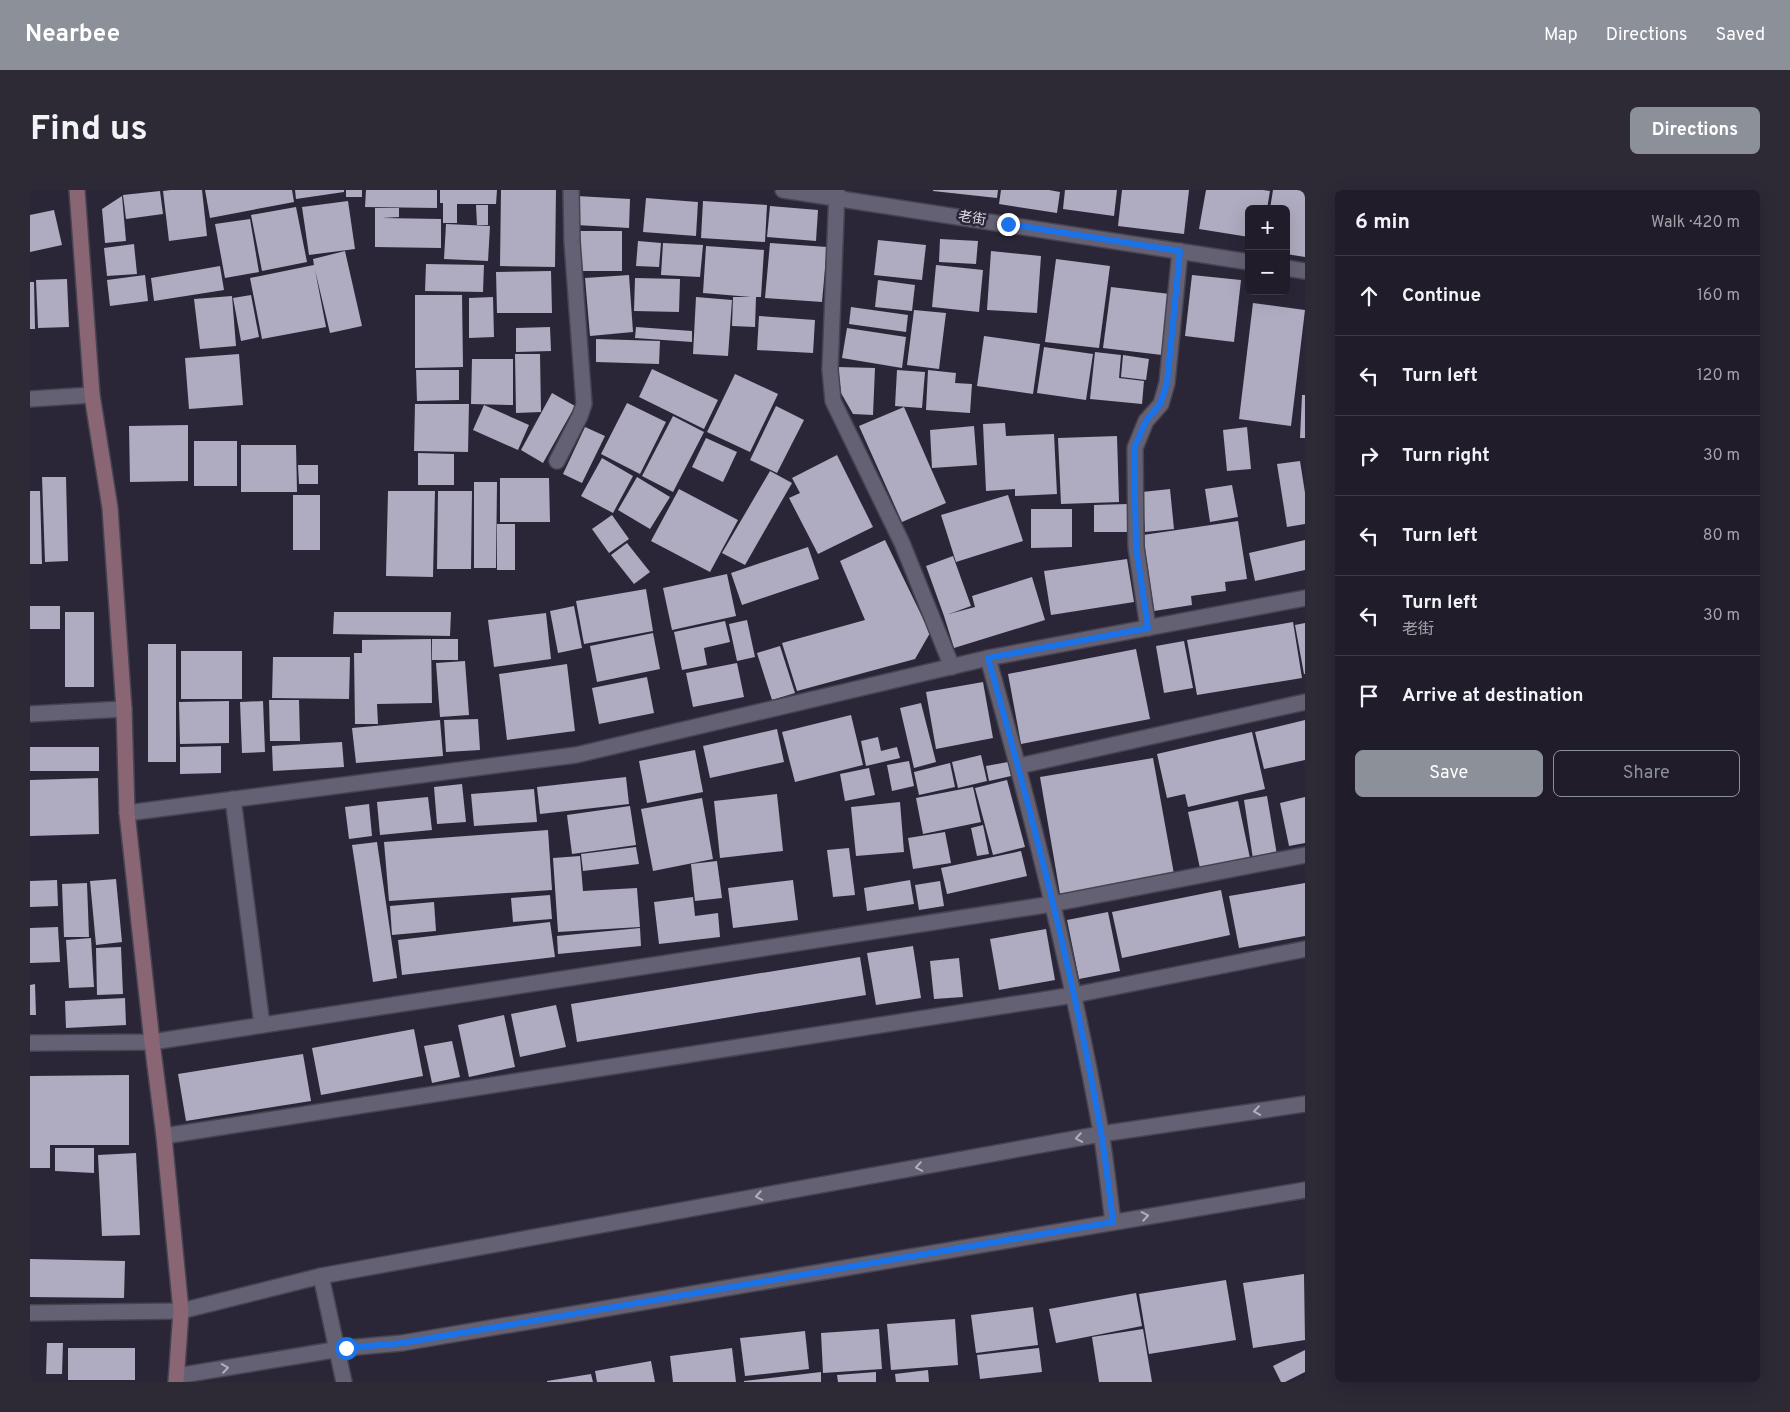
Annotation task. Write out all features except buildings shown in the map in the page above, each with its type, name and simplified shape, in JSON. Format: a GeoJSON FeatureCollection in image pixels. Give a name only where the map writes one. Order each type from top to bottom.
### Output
{"type":"FeatureCollection","features":[{"type":"Feature","properties":{"kind":"main road"},"geometry":{"type":"LineString","coordinates":[[77,190],[92,395],[110,508],[124,709],[127,813],[164,1136],[181,1311],[176,1379]]}},
{"type":"Feature","properties":{"kind":"street"},"geometry":{"type":"LineString","coordinates":[[557,461],[580,416],[584,404],[572,242],[571,190]]}},
{"type":"Feature","properties":{"kind":"street","name":"老街"},"geometry":{"type":"LineString","coordinates":[[783,190],[836,194],[1245,261]]}},
{"type":"Feature","properties":{"kind":"street"},"geometry":{"type":"LineString","coordinates":[[836,194],[830,370],[833,401],[902,543],[952,667]]}},
{"type":"Feature","properties":{"kind":"street"},"geometry":{"type":"LineString","coordinates":[[1148,628],[1136,547],[1134,448],[1146,421],[1160,404],[1167,383],[1180,251]]}},
{"type":"Feature","properties":{"kind":"street"},"geometry":{"type":"LineString","coordinates":[[1290,269],[1305,271]]}},
{"type":"Feature","properties":{"kind":"street"},"geometry":{"type":"LineString","coordinates":[[30,399],[92,395]]}},
{"type":"Feature","properties":{"kind":"street"},"geometry":{"type":"LineString","coordinates":[[127,813],[576,755],[988,658],[1305,598]]}},
{"type":"Feature","properties":{"kind":"street"},"geometry":{"type":"LineString","coordinates":[[988,658],[1019,766],[1074,995],[1101,1134],[1113,1222]]}},
{"type":"Feature","properties":{"kind":"street"},"geometry":{"type":"LineString","coordinates":[[1019,766],[1305,702]]}},
{"type":"Feature","properties":{"kind":"street"},"geometry":{"type":"LineString","coordinates":[[30,714],[124,709]]}},
{"type":"Feature","properties":{"kind":"street"},"geometry":{"type":"LineString","coordinates":[[233,800],[262,1025]]}},
{"type":"Feature","properties":{"kind":"street"},"geometry":{"type":"LineString","coordinates":[[30,1043],[152,1042],[1052,904],[1305,856]]}},
{"type":"Feature","properties":{"kind":"street"},"geometry":{"type":"LineString","coordinates":[[164,1136],[1074,995],[1305,949]]}},
{"type":"Feature","properties":{"kind":"street"},"geometry":{"type":"LineString","coordinates":[[30,1313],[181,1311],[321,1276],[1101,1134],[1305,1104]]}},
{"type":"Feature","properties":{"kind":"street"},"geometry":{"type":"LineString","coordinates":[[176,1379],[336,1350],[402,1343],[1305,1190]]}},
{"type":"Feature","properties":{"kind":"street"},"geometry":{"type":"LineString","coordinates":[[321,1276],[344,1382]]}},
{"type":"Feature","properties":{"kind":"route"},"geometry":{"type":"LineString","coordinates":[[346,1348],[402,1343],[1113,1222],[1101,1134],[1074,995],[1040,848],[988,658],[1148,628],[1136,547],[1134,448],[1146,421],[1160,404],[1167,383],[1180,251],[1008,224]]}}]}
